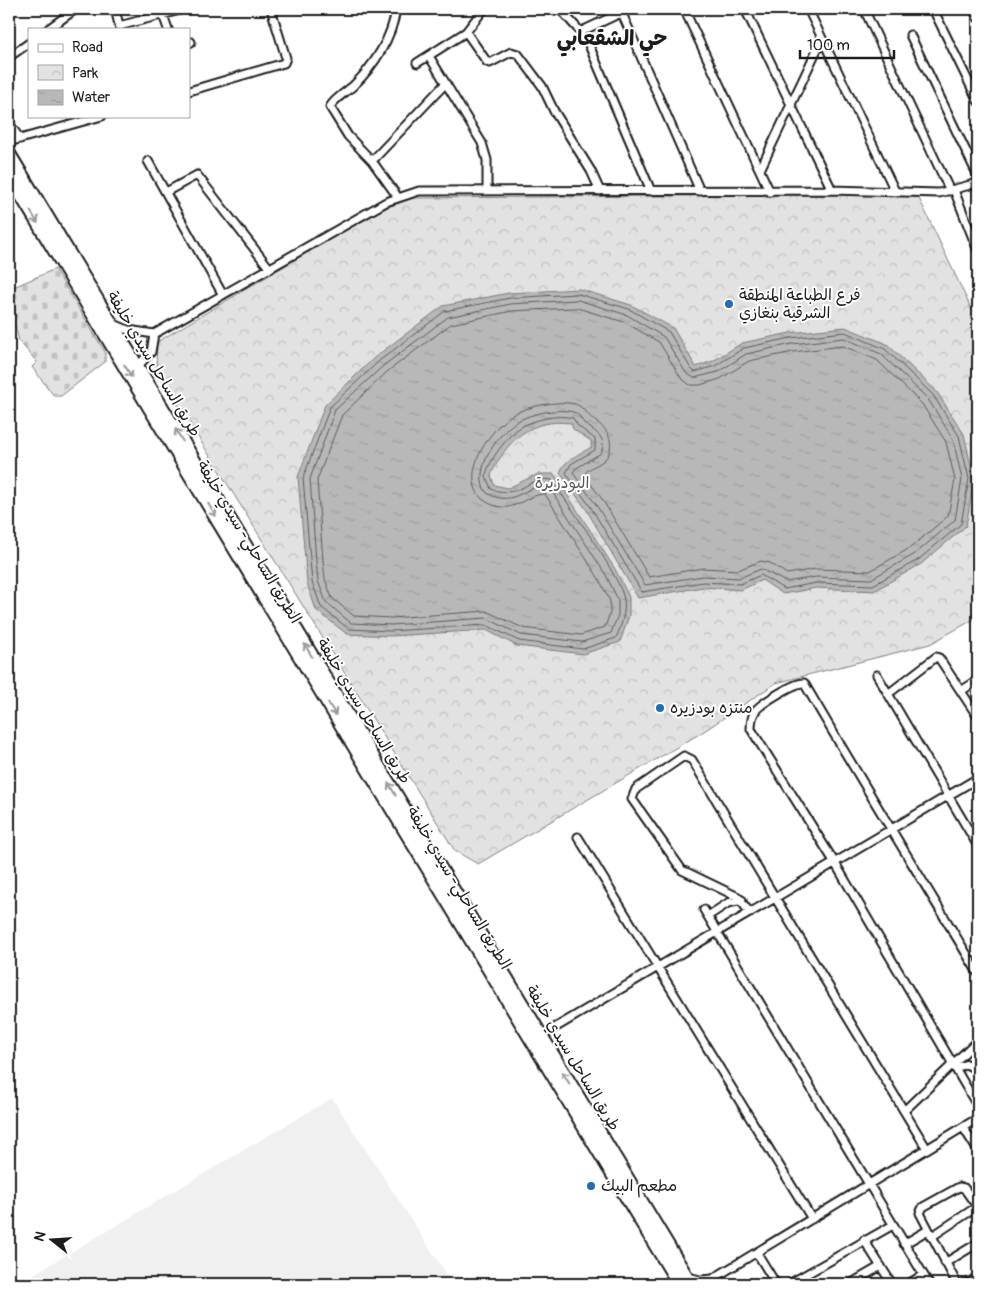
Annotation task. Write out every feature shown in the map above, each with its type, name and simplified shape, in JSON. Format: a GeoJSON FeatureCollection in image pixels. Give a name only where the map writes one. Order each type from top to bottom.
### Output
{"type":"FeatureCollection","features":[{"type":"Feature","properties":{"kind":"highway","name":"طريق الساحل سيدي خليفة"},"geometry":{"type":"LineString","coordinates":[[9,154],[498,975],[541,1036],[685,1282]]}},
{"type":"Feature","properties":{"kind":"highway","name":"الطريق الساحلي- سيدي خليفة"},"geometry":{"type":"LineString","coordinates":[[9,176],[685,1282]]}},
{"type":"Feature","properties":{"kind":"street"},"geometry":{"type":"LineString","coordinates":[[115,9],[119,28],[162,12],[184,9]]}},
{"type":"Feature","properties":{"kind":"street"},"geometry":{"type":"LineString","coordinates":[[190,91],[284,63],[286,58],[271,9]]}},
{"type":"Feature","properties":{"kind":"street"},"geometry":{"type":"LineString","coordinates":[[396,9],[390,31],[373,64],[364,76],[330,107],[348,136],[372,161],[397,196]]}},
{"type":"Feature","properties":{"kind":"street"},"geometry":{"type":"LineString","coordinates":[[417,63],[466,32],[484,9]]}},
{"type":"Feature","properties":{"kind":"street"},"geometry":{"type":"LineString","coordinates":[[560,9],[582,31],[651,191]]}},
{"type":"Feature","properties":{"kind":"street"},"geometry":{"type":"LineString","coordinates":[[684,9],[770,192]]}},
{"type":"Feature","properties":{"kind":"street"},"geometry":{"type":"LineString","coordinates":[[745,9],[832,190]]}},
{"type":"Feature","properties":{"kind":"street"},"geometry":{"type":"LineString","coordinates":[[808,9],[895,192]]}},
{"type":"Feature","properties":{"kind":"street"},"geometry":{"type":"LineString","coordinates":[[864,9],[952,191],[978,251]]}},
{"type":"Feature","properties":{"kind":"street"},"geometry":{"type":"LineString","coordinates":[[933,9],[978,101]]}},
{"type":"Feature","properties":{"kind":"street"},"geometry":{"type":"LineString","coordinates":[[974,9],[978,18]]}},
{"type":"Feature","properties":{"kind":"street"},"geometry":{"type":"LineString","coordinates":[[49,28],[73,10]]}},
{"type":"Feature","properties":{"kind":"street"},"geometry":{"type":"LineString","coordinates":[[582,31],[623,10],[700,191]]}},
{"type":"Feature","properties":{"kind":"street"},"geometry":{"type":"LineString","coordinates":[[162,12],[168,28]]}},
{"type":"Feature","properties":{"kind":"street"},"geometry":{"type":"LineString","coordinates":[[466,32],[487,62],[511,52],[518,54],[542,86],[554,111],[583,158],[600,191]]}},
{"type":"Feature","properties":{"kind":"street"},"geometry":{"type":"LineString","coordinates":[[910,35],[978,176]]}},
{"type":"Feature","properties":{"kind":"street"},"geometry":{"type":"LineString","coordinates":[[760,170],[822,39]]}},
{"type":"Feature","properties":{"kind":"street"},"geometry":{"type":"LineString","coordinates":[[9,57],[28,44]]}},
{"type":"Feature","properties":{"kind":"street"},"geometry":{"type":"LineString","coordinates":[[429,56],[482,143],[486,160],[488,190]]}},
{"type":"Feature","properties":{"kind":"street"},"geometry":{"type":"LineString","coordinates":[[372,161],[445,84]]}},
{"type":"Feature","properties":{"kind":"street"},"geometry":{"type":"LineString","coordinates":[[9,142],[95,118]]}},
{"type":"Feature","properties":{"kind":"street"},"geometry":{"type":"LineString","coordinates":[[9,122],[20,139]]}},
{"type":"Feature","properties":{"kind":"street"},"geometry":{"type":"LineString","coordinates":[[148,161],[223,295]]}},
{"type":"Feature","properties":{"kind":"street"},"geometry":{"type":"LineString","coordinates":[[166,192],[197,175],[270,269]]}},
{"type":"Feature","properties":{"kind":"street"},"geometry":{"type":"LineString","coordinates":[[110,322],[128,330],[154,334],[397,196],[419,191],[770,192],[832,190],[895,192],[952,191],[978,183]]}},
{"type":"Feature","properties":{"kind":"street"},"geometry":{"type":"LineString","coordinates":[[137,367],[152,352],[154,334]]}},
{"type":"Feature","properties":{"kind":"street"},"geometry":{"type":"LineString","coordinates":[[888,694],[936,657],[942,660],[978,717]]}},
{"type":"Feature","properties":{"kind":"street"},"geometry":{"type":"LineString","coordinates":[[877,675],[978,846]]}},
{"type":"Feature","properties":{"kind":"street"},"geometry":{"type":"LineString","coordinates":[[961,691],[978,680]]}},
{"type":"Feature","properties":{"kind":"street"},"geometry":{"type":"LineString","coordinates":[[978,972],[927,885],[890,830],[804,684],[796,684],[756,710],[751,723],[751,729],[835,862],[978,1107]]}},
{"type":"Feature","properties":{"kind":"street"},"geometry":{"type":"LineString","coordinates":[[750,913],[742,900],[682,870],[632,799],[636,790],[684,756],[692,760],[927,1149]]}},
{"type":"Feature","properties":{"kind":"street"},"geometry":{"type":"LineString","coordinates":[[541,1036],[978,778]]}},
{"type":"Feature","properties":{"kind":"street"},"geometry":{"type":"LineString","coordinates":[[578,837],[812,1219]]}},
{"type":"Feature","properties":{"kind":"street"},"geometry":{"type":"LineString","coordinates":[[742,900],[728,903],[706,913],[929,1284]]}},
{"type":"Feature","properties":{"kind":"street"},"geometry":{"type":"LineString","coordinates":[[904,1111],[954,1066],[978,1040]]}},
{"type":"Feature","properties":{"kind":"street"},"geometry":{"type":"LineString","coordinates":[[954,1066],[967,1064],[978,1071]]}},
{"type":"Feature","properties":{"kind":"street"},"geometry":{"type":"LineString","coordinates":[[685,1282],[712,1281],[978,1118]]}},
{"type":"Feature","properties":{"kind":"street"},"geometry":{"type":"LineString","coordinates":[[963,1127],[978,1150]]}},
{"type":"Feature","properties":{"kind":"street"},"geometry":{"type":"LineString","coordinates":[[904,1244],[929,1234],[978,1207],[964,1188],[956,1188],[921,1210],[920,1216],[929,1234],[957,1284]]}},
{"type":"Feature","properties":{"kind":"street"},"geometry":{"type":"LineString","coordinates":[[789,1284],[893,1225]]}},
{"type":"Feature","properties":{"kind":"street"},"geometry":{"type":"LineString","coordinates":[[864,1240],[892,1284]]}},
{"type":"Feature","properties":{"kind":"street"},"geometry":{"type":"LineString","coordinates":[[945,1263],[978,1243]]}},
{"type":"Feature","properties":{"kind":"street"},"geometry":{"type":"LineString","coordinates":[[757,1252],[776,1284]]}},
{"type":"Feature","properties":{"kind":"street"},"geometry":{"type":"LineString","coordinates":[[850,1284],[881,1266]]}},
{"type":"Feature","properties":{"kind":"street"},"geometry":{"type":"LineString","coordinates":[[908,1284],[923,1275]]}},
{"type":"Feature","properties":{"kind":"street"},"geometry":{"type":"LineString","coordinates":[[966,1284],[978,1277]]}},
{"type":"Feature","properties":{"kind":"shaded area"},"geometry":{"type":"Polygon","coordinates":[[[332,1098],[453,1284],[17,1284],[332,1098]]]}},
{"type":"Feature","properties":{"kind":"green space","name":"البودزيرة"},"geometry":{"type":"Polygon","coordinates":[[[917,194],[978,323],[978,617],[930,644],[776,683],[701,733],[478,864],[455,851],[156,369],[157,342],[377,211],[412,198],[917,194]]]}},
{"type":"Feature","properties":{"kind":"green space"},"geometry":{"type":"Polygon","coordinates":[[[55,269],[105,352],[105,362],[61,396],[54,396],[32,367],[37,362],[19,341],[9,302],[9,289],[55,269]]]}},
{"type":"Feature","properties":{"kind":"water"},"geometry":{"type":"Polygon","coordinates":[[[579,289],[631,305],[673,328],[696,367],[713,361],[742,343],[790,333],[845,327],[887,344],[937,392],[964,434],[974,479],[966,526],[921,564],[874,591],[816,588],[783,594],[762,580],[741,590],[703,587],[638,598],[586,509],[560,473],[569,460],[592,447],[591,441],[573,429],[571,423],[556,422],[543,424],[522,434],[504,451],[491,475],[494,485],[508,488],[538,474],[554,474],[615,569],[629,597],[629,616],[620,642],[583,654],[517,646],[486,630],[391,636],[347,634],[316,610],[307,583],[298,477],[325,405],[375,357],[443,306],[509,293],[579,289]]]}},
{"type":"Feature","properties":{"kind":"place","name":"فرع الطباعة المنطقة الشرقية بنغازي"},"geometry":{"type":"Point","coordinates":[729,304]}},
{"type":"Feature","properties":{"kind":"place","name":"منتزه بودزيره"},"geometry":{"type":"Point","coordinates":[660,708]}},
{"type":"Feature","properties":{"kind":"place","name":"مطعم البيك"},"geometry":{"type":"Point","coordinates":[591,1186]}},
{"type":"Feature","properties":{"kind":"district","name":"حي الشقعابي"},"geometry":{"type":"Point","coordinates":[612,38]}}]}
